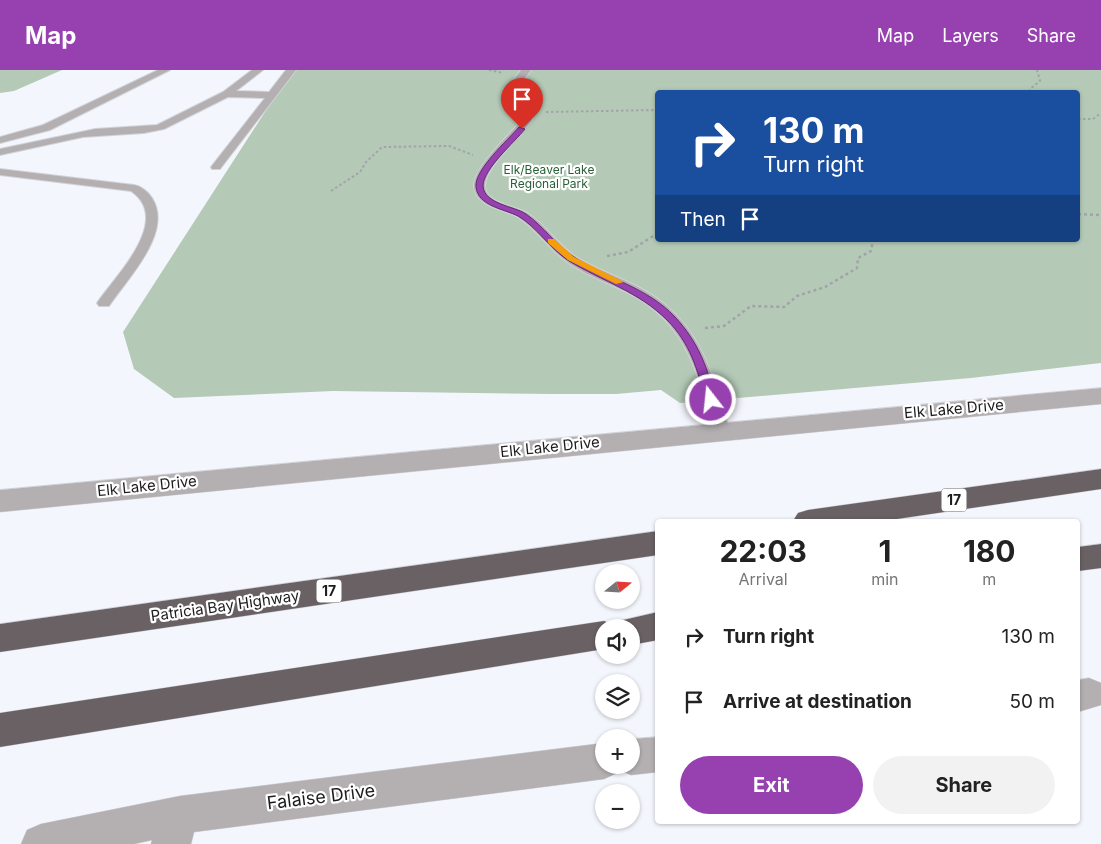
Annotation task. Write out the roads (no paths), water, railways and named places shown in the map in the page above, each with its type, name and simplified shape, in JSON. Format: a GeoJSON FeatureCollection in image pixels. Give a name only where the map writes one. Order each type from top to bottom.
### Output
{"type":"FeatureCollection","features":[{"type":"Feature","properties":{"kind":"highway","name":"17"},"geometry":{"type":"LineString","coordinates":[[822,519],[1101,479]]}},
{"type":"Feature","properties":{"kind":"highway","name":"Patricia Bay Highway"},"geometry":{"type":"LineString","coordinates":[[0,638],[655,543]]}},
{"type":"Feature","properties":{"kind":"highway"},"geometry":{"type":"LineString","coordinates":[[1080,560],[1101,556]]}},
{"type":"Feature","properties":{"kind":"highway"},"geometry":{"type":"LineString","coordinates":[[640,629],[655,626]]}},
{"type":"Feature","properties":{"kind":"highway"},"geometry":{"type":"LineString","coordinates":[[0,730],[595,636]]}},
{"type":"Feature","properties":{"kind":"street","name":"Elk Lake Drive"},"geometry":{"type":"LineString","coordinates":[[0,501],[1101,396]]}},
{"type":"Feature","properties":{"kind":"street"},"geometry":{"type":"LineString","coordinates":[[640,756],[655,754]]}},
{"type":"Feature","properties":{"kind":"street","name":"Falaise Drive"},"geometry":{"type":"LineString","coordinates":[[41,844],[175,830],[595,762]]}},
{"type":"Feature","properties":{"kind":"lane"},"geometry":{"type":"LineString","coordinates":[[0,140],[24,134],[73,115],[119,90],[165,70]]}},
{"type":"Feature","properties":{"kind":"lane"},"geometry":{"type":"LineString","coordinates":[[0,152],[32,148],[95,132],[149,130],[226,94],[258,70]]}},
{"type":"Feature","properties":{"kind":"lane"},"geometry":{"type":"LineString","coordinates":[[216,167],[291,70]]}},
{"type":"Feature","properties":{"kind":"lane"},"geometry":{"type":"LineString","coordinates":[[526,70],[520,78],[528,112],[527,120],[522,129],[482,173],[479,185],[481,193],[489,201],[522,215],[571,259],[632,289],[657,305],[693,346],[701,362],[708,391],[722,431]]}},
{"type":"Feature","properties":{"kind":"lane"},"geometry":{"type":"LineString","coordinates":[[226,94],[271,96]]}},
{"type":"Feature","properties":{"kind":"lane"},"geometry":{"type":"LineString","coordinates":[[0,172],[134,188],[145,194],[151,202],[152,230],[148,241],[104,303]]}},
{"type":"Feature","properties":{"kind":"park label","name":"Elk/Beaver Lake Regional Park"},"geometry":{"type":"Point","coordinates":[549,177]}}]}
